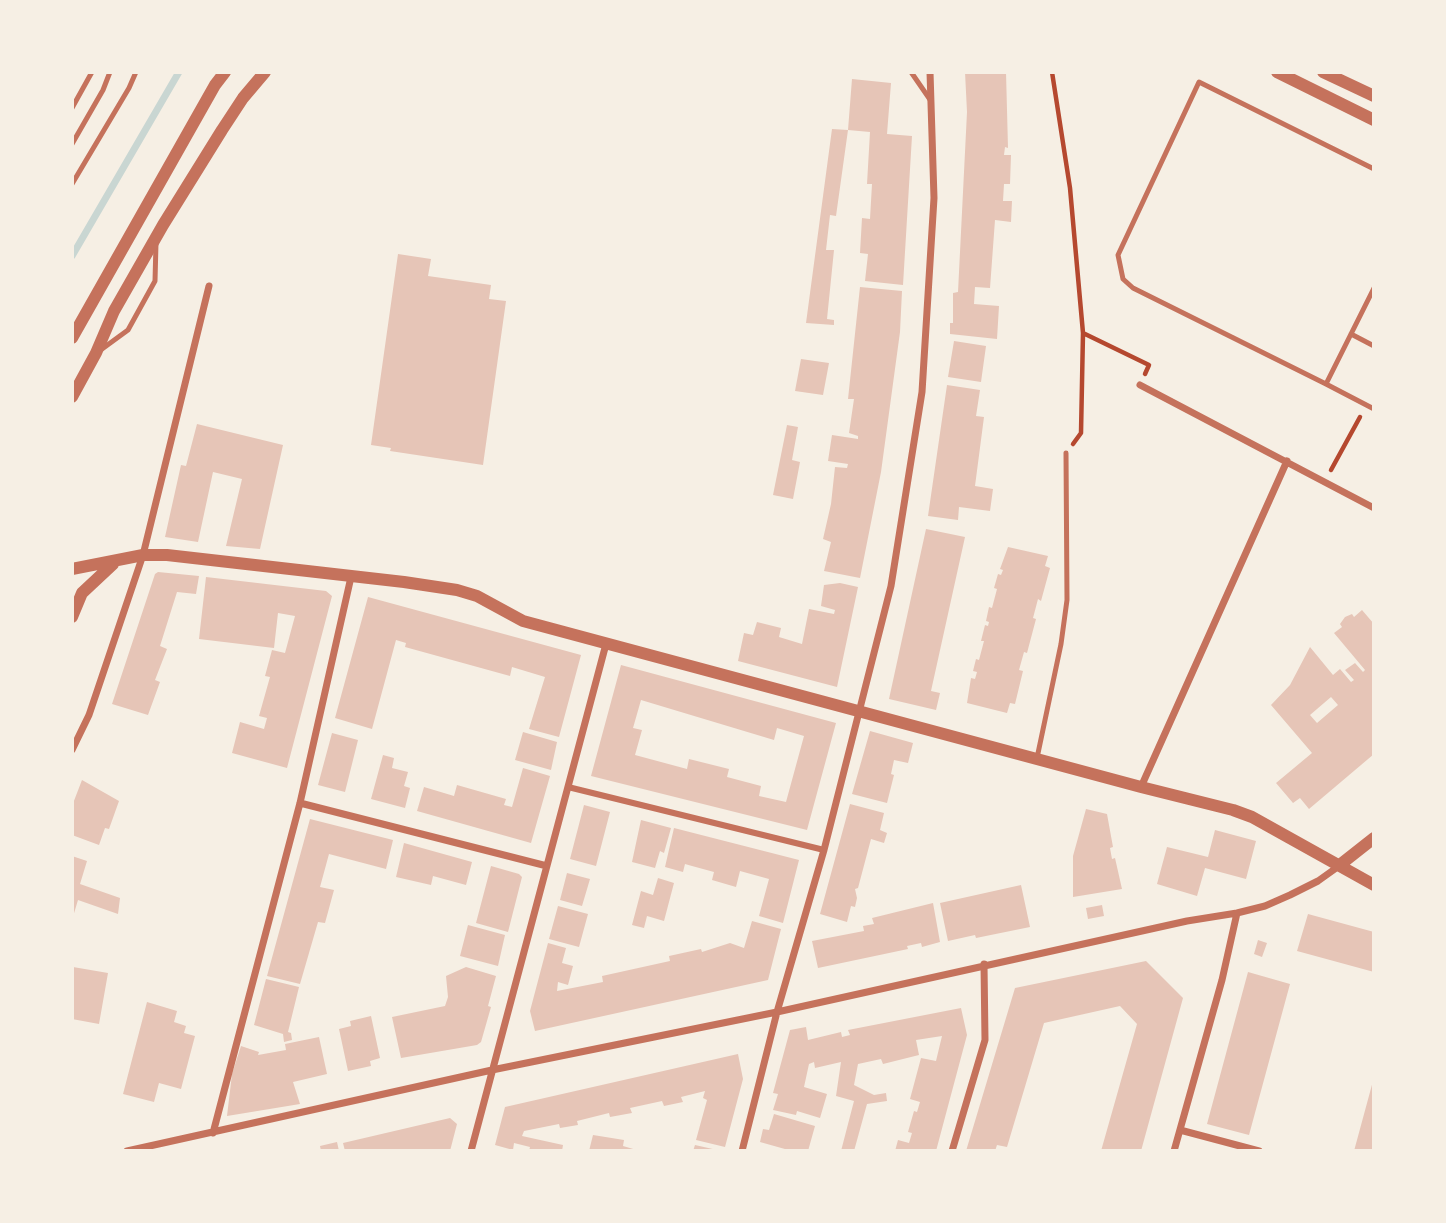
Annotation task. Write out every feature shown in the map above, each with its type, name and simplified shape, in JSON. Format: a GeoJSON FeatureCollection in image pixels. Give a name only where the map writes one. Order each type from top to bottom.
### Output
{"type":"FeatureCollection","features":[{"type":"Feature","properties":{"kind":"street"},"geometry":{"type":"LineString","coordinates":[[72,338],[215,85],[225,72]]}},
{"type":"Feature","properties":{"kind":"street"},"geometry":{"type":"LineString","coordinates":[[742,1151],[777,1012],[824,850],[891,586],[922,392],[934,198],[930,72]]}},
{"type":"Feature","properties":{"kind":"street"},"geometry":{"type":"LineString","coordinates":[[1277,72],[1374,120]]}},
{"type":"Feature","properties":{"kind":"street"},"geometry":{"type":"LineString","coordinates":[[1322,72],[1374,96]]}},
{"type":"Feature","properties":{"kind":"street"},"geometry":{"type":"LineString","coordinates":[[72,397],[96,353],[114,311],[156,237],[222,130],[265,73]]}},
{"type":"Feature","properties":{"kind":"street"},"geometry":{"type":"LineString","coordinates":[[72,751],[89,715],[143,555],[209,286]]}},
{"type":"Feature","properties":{"kind":"street"},"geometry":{"type":"LineString","coordinates":[[1140,385],[1374,508]]}},
{"type":"Feature","properties":{"kind":"street"},"geometry":{"type":"LineString","coordinates":[[1141,787],[1287,461]]}},
{"type":"Feature","properties":{"kind":"street"},"geometry":{"type":"LineString","coordinates":[[72,569],[143,555],[167,555],[457,590],[477,596],[523,621],[1037,760],[1233,810],[1252,817],[1341,864],[1374,885]]}},
{"type":"Feature","properties":{"kind":"street"},"geometry":{"type":"LineString","coordinates":[[72,617],[82,593],[116,561]]}},
{"type":"Feature","properties":{"kind":"street"},"geometry":{"type":"LineString","coordinates":[[212,1133],[300,803],[352,577]]}},
{"type":"Feature","properties":{"kind":"street"},"geometry":{"type":"LineString","coordinates":[[471,1151],[606,644]]}},
{"type":"Feature","properties":{"kind":"street"},"geometry":{"type":"LineString","coordinates":[[568,787],[824,850]]}},
{"type":"Feature","properties":{"kind":"street"},"geometry":{"type":"LineString","coordinates":[[300,803],[547,866]]}},
{"type":"Feature","properties":{"kind":"street"},"geometry":{"type":"LineString","coordinates":[[127,1151],[492,1070],[777,1012],[984,964],[1265,906],[1318,881],[1374,838]]}},
{"type":"Feature","properties":{"kind":"street"},"geometry":{"type":"LineString","coordinates":[[1174,1151],[1222,980],[1237,913]]}},
{"type":"Feature","properties":{"kind":"street"},"geometry":{"type":"LineString","coordinates":[[952,1151],[985,1040],[984,964]]}},
{"type":"Feature","properties":{"kind":"street"},"geometry":{"type":"LineString","coordinates":[[1180,1130],[1259,1151]]}},
{"type":"Feature","properties":{"kind":"lane"},"geometry":{"type":"LineString","coordinates":[[72,108],[92,72]]}},
{"type":"Feature","properties":{"kind":"lane"},"geometry":{"type":"LineString","coordinates":[[72,144],[110,72]]}},
{"type":"Feature","properties":{"kind":"lane"},"geometry":{"type":"LineString","coordinates":[[72,184],[136,72]]}},
{"type":"Feature","properties":{"kind":"lane"},"geometry":{"type":"LineString","coordinates":[[911,72],[932,103]]}},
{"type":"Feature","properties":{"kind":"lane"},"geometry":{"type":"LineString","coordinates":[[1374,169],[1199,82],[1118,255],[1123,279],[1133,288],[1374,409]]}},
{"type":"Feature","properties":{"kind":"lane"},"geometry":{"type":"LineString","coordinates":[[96,353],[128,330],[155,281],[156,237]]}},
{"type":"Feature","properties":{"kind":"lane"},"geometry":{"type":"LineString","coordinates":[[1325,384],[1374,288]]}},
{"type":"Feature","properties":{"kind":"lane"},"geometry":{"type":"LineString","coordinates":[[1351,334],[1374,346]]}},
{"type":"Feature","properties":{"kind":"lane"},"geometry":{"type":"LineString","coordinates":[[1037,760],[1061,644],[1067,600],[1066,453]]}},
{"type":"Feature","properties":{"kind":"path"},"geometry":{"type":"LineString","coordinates":[[1052,72],[1070,188],[1083,333],[1081,433],[1066,453]]}},
{"type":"Feature","properties":{"kind":"path"},"geometry":{"type":"LineString","coordinates":[[1083,333],[1149,365],[1140,385]]}},
{"type":"Feature","properties":{"kind":"path"},"geometry":{"type":"LineString","coordinates":[[1325,480],[1367,405]]}},
{"type":"Feature","properties":{"kind":"building"},"geometry":{"type":"Polygon","coordinates":[[[965,72],[1006,72],[1008,148],[1005,147],[1004,155],[1011,155],[1010,184],[1004,184],[1003,201],[1012,201],[1011,222],[995,220],[990,288],[975,287],[974,304],[999,306],[997,339],[950,334],[950,323],[953,323],[953,293],[958,292],[967,112],[965,72]]]}},
{"type":"Feature","properties":{"kind":"building"},"geometry":{"type":"Polygon","coordinates":[[[852,79],[891,83],[887,134],[912,136],[903,285],[865,281],[868,254],[860,253],[862,218],[870,219],[872,184],[867,184],[870,132],[848,130],[852,79]]]}},
{"type":"Feature","properties":{"kind":"building"},"geometry":{"type":"Polygon","coordinates":[[[832,129],[848,130],[836,216],[830,215],[826,250],[834,250],[827,319],[834,320],[834,325],[806,323],[832,129]]]}},
{"type":"Feature","properties":{"kind":"building"},"geometry":{"type":"Polygon","coordinates":[[[398,254],[431,259],[428,276],[491,285],[489,299],[506,301],[483,465],[390,451],[391,448],[371,445],[398,254]]]}},
{"type":"Feature","properties":{"kind":"building"},"geometry":{"type":"Polygon","coordinates":[[[860,287],[902,291],[900,332],[881,472],[860,578],[824,571],[831,542],[823,539],[831,504],[835,467],[847,468],[848,464],[828,461],[832,435],[858,439],[858,436],[849,433],[854,399],[848,399],[860,287]]]}},
{"type":"Feature","properties":{"kind":"building"},"geometry":{"type":"Polygon","coordinates":[[[954,341],[986,346],[981,382],[948,377],[954,341]]]}},
{"type":"Feature","properties":{"kind":"building"},"geometry":{"type":"Polygon","coordinates":[[[801,359],[829,363],[823,395],[795,391],[801,359]]]}},
{"type":"Feature","properties":{"kind":"building"},"geometry":{"type":"Polygon","coordinates":[[[947,385],[980,390],[976,416],[984,417],[975,486],[993,489],[990,511],[959,507],[958,520],[928,516],[947,385]]]}},
{"type":"Feature","properties":{"kind":"building"},"geometry":{"type":"Polygon","coordinates":[[[197,424],[283,445],[260,549],[226,546],[242,479],[213,472],[198,542],[165,537],[181,465],[186,466],[197,424]]]}},
{"type":"Feature","properties":{"kind":"building"},"geometry":{"type":"Polygon","coordinates":[[[787,425],[798,427],[792,460],[800,462],[793,499],[773,495],[787,425]]]}},
{"type":"Feature","properties":{"kind":"building"},"geometry":{"type":"Polygon","coordinates":[[[926,529],[965,537],[931,691],[940,693],[936,710],[889,699],[926,529]]]}},
{"type":"Feature","properties":{"kind":"building"},"geometry":{"type":"Polygon","coordinates":[[[1008,547],[1048,556],[1045,566],[1050,568],[1041,601],[1038,599],[1027,653],[1024,652],[1019,670],[1023,671],[1015,704],[1010,703],[1007,713],[967,703],[971,678],[975,679],[977,672],[973,671],[984,641],[981,641],[985,625],[988,626],[989,622],[986,621],[989,607],[992,608],[997,589],[994,588],[998,574],[1001,575],[1003,570],[1000,569],[1008,547]]]}},
{"type":"Feature","properties":{"kind":"building"},"geometry":{"type":"Polygon","coordinates":[[[158,572],[199,576],[196,594],[177,592],[160,646],[167,649],[155,680],[160,682],[148,715],[112,704],[155,574],[158,572]]]}},
{"type":"Feature","properties":{"kind":"building"},"geometry":{"type":"Polygon","coordinates":[[[206,577],[326,591],[332,596],[287,768],[232,753],[240,722],[264,729],[267,718],[259,716],[270,677],[265,676],[272,650],[285,653],[295,616],[278,613],[274,648],[199,639],[206,577]]]}},
{"type":"Feature","properties":{"kind":"building"},"geometry":{"type":"Polygon","coordinates":[[[840,583],[858,587],[837,687],[738,661],[744,633],[753,635],[757,622],[781,628],[779,637],[802,644],[809,609],[834,614],[835,610],[821,606],[824,585],[840,583]]]}},
{"type":"Feature","properties":{"kind":"building"},"geometry":{"type":"Polygon","coordinates":[[[368,597],[581,655],[559,737],[529,729],[545,677],[512,667],[510,676],[405,647],[406,643],[396,640],[372,729],[335,718],[368,597]]]}},
{"type":"Feature","properties":{"kind":"building"},"geometry":{"type":"Polygon","coordinates":[[[1362,610],[1374,624],[1374,754],[1309,809],[1300,798],[1293,803],[1276,783],[1312,753],[1271,705],[1290,685],[1310,647],[1333,675],[1340,669],[1351,682],[1354,680],[1345,670],[1355,663],[1363,672],[1365,670],[1334,633],[1342,627],[1340,624],[1345,617],[1352,614],[1354,617],[1362,610]],[[1331,697],[1310,715],[1317,723],[1338,705],[1331,697]]]}},
{"type":"Feature","properties":{"kind":"building"},"geometry":{"type":"Polygon","coordinates":[[[621,665],[836,723],[807,830],[591,776],[621,665]],[[641,700],[633,728],[642,730],[635,755],[687,769],[689,759],[729,769],[727,777],[761,786],[759,796],[786,802],[804,736],[777,728],[774,740],[641,700]]]}},
{"type":"Feature","properties":{"kind":"building"},"geometry":{"type":"Polygon","coordinates":[[[870,731],[913,743],[908,763],[894,760],[891,774],[894,775],[887,803],[852,794],[870,731]]]}},
{"type":"Feature","properties":{"kind":"building"},"geometry":{"type":"Polygon","coordinates":[[[523,732],[557,742],[551,770],[515,760],[523,732]]]}},
{"type":"Feature","properties":{"kind":"building"},"geometry":{"type":"Polygon","coordinates":[[[332,733],[358,740],[345,792],[318,785],[332,733]]]}},
{"type":"Feature","properties":{"kind":"building"},"geometry":{"type":"Polygon","coordinates":[[[383,755],[394,758],[392,768],[408,772],[404,786],[410,788],[405,808],[371,799],[383,755]]]}},
{"type":"Feature","properties":{"kind":"building"},"geometry":{"type":"Polygon","coordinates":[[[523,768],[550,776],[531,843],[417,811],[424,787],[454,796],[457,785],[506,799],[504,805],[512,807],[523,768]]]}},
{"type":"Feature","properties":{"kind":"building"},"geometry":{"type":"Polygon","coordinates":[[[82,780],[119,801],[109,829],[105,828],[99,845],[72,835],[72,806],[82,780]]]}},
{"type":"Feature","properties":{"kind":"building"},"geometry":{"type":"Polygon","coordinates":[[[850,804],[884,813],[880,830],[887,833],[884,843],[871,839],[858,888],[855,889],[855,907],[851,906],[847,922],[820,914],[850,804]]]}},
{"type":"Feature","properties":{"kind":"building"},"geometry":{"type":"Polygon","coordinates":[[[584,805],[610,812],[596,866],[570,859],[584,805]]]}},
{"type":"Feature","properties":{"kind":"building"},"geometry":{"type":"Polygon","coordinates":[[[1086,809],[1107,814],[1113,847],[1110,848],[1112,859],[1115,858],[1122,889],[1073,897],[1073,856],[1086,809]]]}},
{"type":"Feature","properties":{"kind":"building"},"geometry":{"type":"Polygon","coordinates":[[[310,819],[393,840],[386,869],[329,854],[320,887],[334,890],[325,923],[318,922],[300,984],[267,976],[310,819]]]}},
{"type":"Feature","properties":{"kind":"building"},"geometry":{"type":"Polygon","coordinates":[[[641,820],[671,828],[664,853],[660,851],[655,868],[632,862],[641,820]]]}},
{"type":"Feature","properties":{"kind":"building"},"geometry":{"type":"Polygon","coordinates":[[[674,828],[799,860],[783,923],[759,916],[769,879],[740,871],[736,887],[712,880],[714,872],[685,864],[683,872],[665,867],[674,828]]]}},
{"type":"Feature","properties":{"kind":"building"},"geometry":{"type":"Polygon","coordinates":[[[1215,830],[1256,841],[1246,879],[1205,868],[1197,896],[1157,884],[1167,847],[1208,857],[1215,830]]]}},
{"type":"Feature","properties":{"kind":"building"},"geometry":{"type":"Polygon","coordinates":[[[404,843],[472,862],[466,885],[433,876],[431,885],[396,877],[404,843]]]}},
{"type":"Feature","properties":{"kind":"building"},"geometry":{"type":"Polygon","coordinates":[[[72,856],[87,861],[80,884],[120,898],[118,914],[78,900],[72,920],[72,856]]]}},
{"type":"Feature","properties":{"kind":"building"},"geometry":{"type":"Polygon","coordinates":[[[491,866],[522,877],[508,932],[476,923],[491,866]]]}},
{"type":"Feature","properties":{"kind":"building"},"geometry":{"type":"Polygon","coordinates":[[[567,873],[590,879],[582,906],[560,900],[567,873]]]}},
{"type":"Feature","properties":{"kind":"building"},"geometry":{"type":"Polygon","coordinates":[[[658,878],[674,883],[664,921],[647,916],[644,928],[632,925],[641,891],[653,895],[658,878]]]}},
{"type":"Feature","properties":{"kind":"building"},"geometry":{"type":"Polygon","coordinates":[[[1021,885],[1030,927],[948,941],[940,903],[1021,885]]]}},
{"type":"Feature","properties":{"kind":"building"},"geometry":{"type":"Polygon","coordinates":[[[933,903],[940,942],[922,947],[921,943],[907,946],[908,949],[818,968],[812,941],[864,931],[863,926],[874,924],[872,918],[933,903]]]}},
{"type":"Feature","properties":{"kind":"building"},"geometry":{"type":"Polygon","coordinates":[[[1102,905],[1104,916],[1088,919],[1086,908],[1102,905]]]}},
{"type":"Feature","properties":{"kind":"building"},"geometry":{"type":"Polygon","coordinates":[[[558,906],[588,914],[579,947],[549,939],[558,906]]]}},
{"type":"Feature","properties":{"kind":"building"},"geometry":{"type":"Polygon","coordinates":[[[1308,914],[1374,932],[1374,972],[1297,951],[1308,914]]]}},
{"type":"Feature","properties":{"kind":"building"},"geometry":{"type":"Polygon","coordinates":[[[752,921],[781,929],[768,980],[535,1031],[530,1011],[548,943],[566,948],[562,963],[573,966],[568,985],[558,982],[557,991],[603,982],[602,976],[670,961],[669,956],[701,949],[702,952],[730,943],[744,948],[752,921]]]}},
{"type":"Feature","properties":{"kind":"building"},"geometry":{"type":"Polygon","coordinates":[[[468,925],[505,935],[498,966],[460,956],[468,925]]]}},
{"type":"Feature","properties":{"kind":"building"},"geometry":{"type":"Polygon","coordinates":[[[1258,940],[1267,943],[1262,957],[1254,954],[1258,940]]]}},
{"type":"Feature","properties":{"kind":"building"},"geometry":{"type":"Polygon","coordinates":[[[1146,961],[1183,998],[1141,1151],[1101,1151],[1137,1024],[1120,1006],[1044,1023],[1007,1147],[997,1145],[995,1151],[966,1151],[1015,988],[1146,961]]]}},
{"type":"Feature","properties":{"kind":"building"},"geometry":{"type":"Polygon","coordinates":[[[73,967],[108,973],[99,1024],[72,1019],[73,967]]]}},
{"type":"Feature","properties":{"kind":"building"},"geometry":{"type":"Polygon","coordinates":[[[466,967],[496,976],[481,1042],[477,1045],[401,1058],[392,1017],[445,1006],[448,997],[446,976],[466,967]]]}},
{"type":"Feature","properties":{"kind":"building"},"geometry":{"type":"Polygon","coordinates":[[[1248,972],[1290,984],[1249,1135],[1207,1124],[1248,972]]]}},
{"type":"Feature","properties":{"kind":"building"},"geometry":{"type":"Polygon","coordinates":[[[266,979],[299,987],[288,1032],[291,1033],[292,1040],[284,1042],[283,1034],[254,1025],[266,979]]]}},
{"type":"Feature","properties":{"kind":"building"},"geometry":{"type":"Polygon","coordinates":[[[147,1002],[177,1011],[174,1022],[186,1026],[184,1033],[195,1036],[181,1089],[159,1083],[154,1102],[123,1094],[147,1002]]]}},
{"type":"Feature","properties":{"kind":"building"},"geometry":{"type":"Polygon","coordinates":[[[961,1008],[967,1035],[936,1151],[895,1151],[898,1140],[909,1143],[912,1133],[908,1132],[914,1111],[917,1112],[920,1102],[910,1099],[921,1058],[936,1061],[942,1036],[916,1040],[919,1055],[883,1064],[881,1059],[858,1064],[854,1085],[874,1095],[886,1093],[887,1101],[867,1104],[854,1151],[841,1151],[854,1101],[836,1096],[841,1062],[815,1068],[814,1062],[809,1064],[804,1087],[827,1094],[820,1118],[797,1111],[796,1115],[773,1110],[778,1094],[773,1093],[790,1030],[806,1027],[808,1040],[841,1032],[842,1037],[850,1035],[848,1030],[961,1008]]]}},
{"type":"Feature","properties":{"kind":"building"},"geometry":{"type":"Polygon","coordinates":[[[371,1016],[380,1058],[370,1061],[371,1066],[348,1071],[339,1029],[351,1026],[350,1021],[371,1016]]]}},
{"type":"Feature","properties":{"kind":"building"},"geometry":{"type":"Polygon","coordinates":[[[319,1037],[327,1074],[293,1082],[300,1104],[227,1116],[232,1074],[241,1046],[259,1052],[258,1055],[286,1050],[285,1044],[319,1037]]]}},
{"type":"Feature","properties":{"kind":"building"},"geometry":{"type":"Polygon","coordinates":[[[738,1054],[743,1079],[725,1147],[696,1140],[707,1100],[703,1098],[705,1091],[681,1097],[683,1102],[664,1106],[662,1101],[630,1108],[632,1113],[610,1117],[609,1113],[577,1121],[578,1125],[560,1128],[559,1124],[524,1131],[522,1136],[563,1145],[562,1151],[529,1151],[530,1147],[514,1143],[513,1150],[495,1145],[505,1107],[738,1054]]]}},
{"type":"Feature","properties":{"kind":"building"},"geometry":{"type":"Polygon","coordinates":[[[1373,1081],[1374,1151],[1354,1151],[1373,1081]]]}},
{"type":"Feature","properties":{"kind":"building"},"geometry":{"type":"Polygon","coordinates":[[[774,1114],[815,1126],[808,1151],[792,1151],[760,1142],[763,1129],[769,1130],[774,1114]]]}},
{"type":"Feature","properties":{"kind":"building"},"geometry":{"type":"Polygon","coordinates":[[[450,1118],[457,1124],[450,1151],[345,1151],[343,1143],[450,1118]]]}},
{"type":"Feature","properties":{"kind":"building"},"geometry":{"type":"Polygon","coordinates":[[[593,1135],[624,1140],[623,1146],[640,1151],[589,1151],[593,1135]]]}},
{"type":"Feature","properties":{"kind":"building"},"geometry":{"type":"Polygon","coordinates":[[[337,1142],[339,1151],[321,1151],[320,1146],[337,1142]]]}},
{"type":"Feature","properties":{"kind":"building"},"geometry":{"type":"Polygon","coordinates":[[[695,1145],[717,1150],[717,1151],[693,1151],[695,1145]]]}},
{"type":"Feature","properties":{"kind":"waterway"},"geometry":{"type":"LineString","coordinates":[[72,256],[179,72]]}}]}
